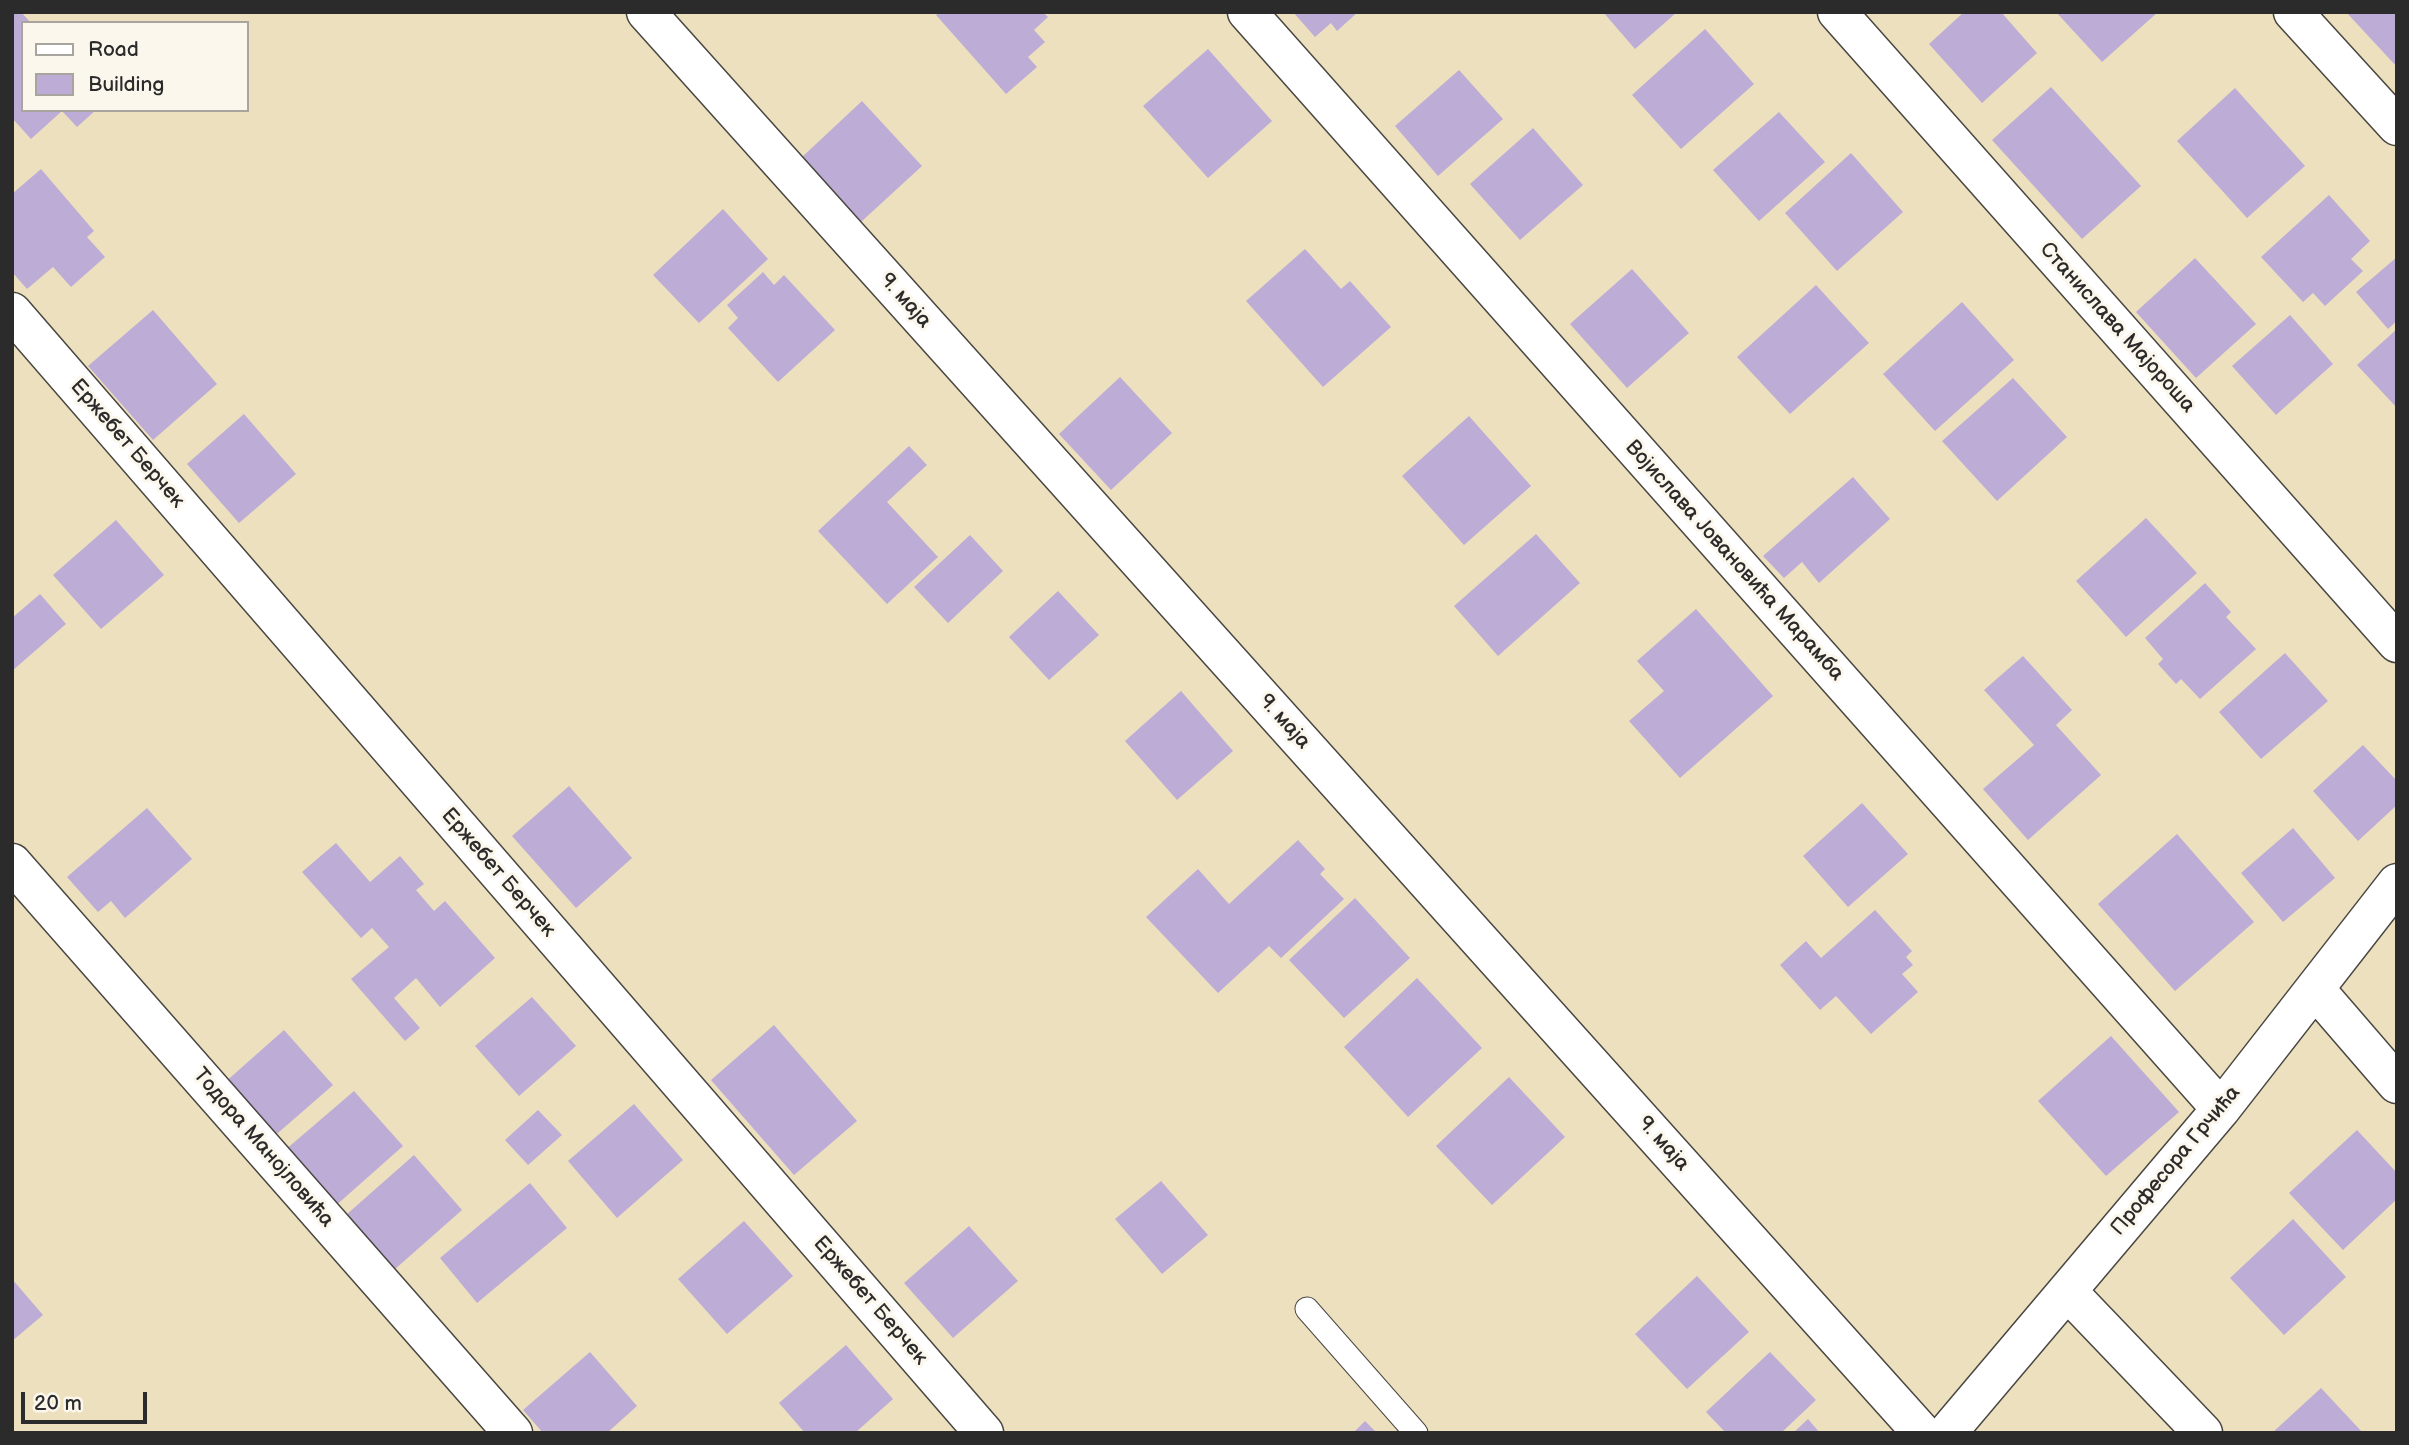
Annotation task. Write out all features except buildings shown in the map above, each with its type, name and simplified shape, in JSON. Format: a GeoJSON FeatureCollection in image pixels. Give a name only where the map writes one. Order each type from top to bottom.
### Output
{"type":"FeatureCollection","features":[{"type":"Feature","properties":{"kind":"street","name":"9. маја"},"geometry":{"type":"LineString","coordinates":[[646,12],[1923,1433]]}},
{"type":"Feature","properties":{"kind":"street","name":"Војислава Јовановића Марамба"},"geometry":{"type":"LineString","coordinates":[[1247,12],[2221,1109]]}},
{"type":"Feature","properties":{"kind":"street","name":"Станислава Мајороша"},"geometry":{"type":"LineString","coordinates":[[1837,12],[2397,643]]}},
{"type":"Feature","properties":{"kind":"street"},"geometry":{"type":"LineString","coordinates":[[2293,12],[2397,126]]}},
{"type":"Feature","properties":{"kind":"street","name":"Ержебет Берчек"},"geometry":{"type":"LineString","coordinates":[[12,312],[984,1433]]}},
{"type":"Feature","properties":{"kind":"street","name":"Тодора Манојловића"},"geometry":{"type":"LineString","coordinates":[[12,863],[513,1433]]}},
{"type":"Feature","properties":{"kind":"street","name":"Професора Грчића"},"geometry":{"type":"LineString","coordinates":[[1947,1433],[2221,1109],[2397,883]]}},
{"type":"Feature","properties":{"kind":"street"},"geometry":{"type":"LineString","coordinates":[[2315,989],[2397,1084]]}},
{"type":"Feature","properties":{"kind":"street"},"geometry":{"type":"LineString","coordinates":[[2067,1291],[2203,1433]]}},
{"type":"Feature","properties":{"kind":"lane"},"geometry":{"type":"LineString","coordinates":[[1307,1309],[1416,1433]]}}]}
